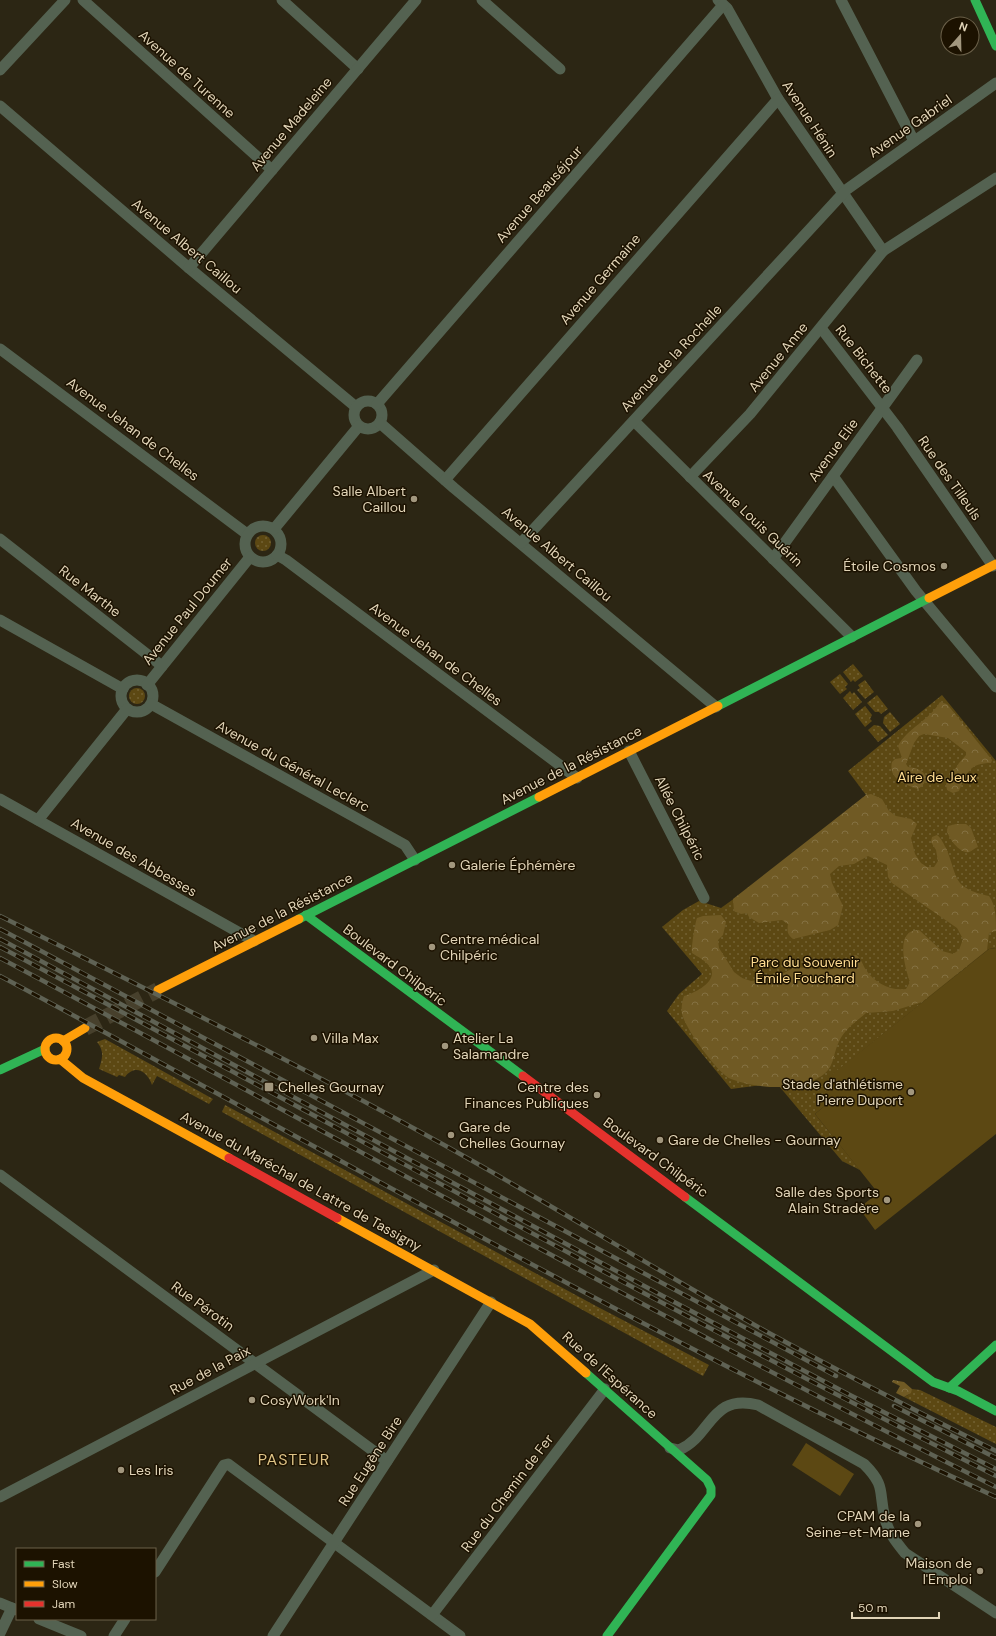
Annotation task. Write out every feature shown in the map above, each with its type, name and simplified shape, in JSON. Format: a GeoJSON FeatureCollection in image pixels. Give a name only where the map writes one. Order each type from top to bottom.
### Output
{"type":"FeatureCollection","features":[{"type":"Feature","properties":{"kind":"street"},"geometry":{"type":"LineString","coordinates":[[0,70],[65,0]]}},
{"type":"Feature","properties":{"kind":"street","name":"Avenue de Turenne"},"geometry":{"type":"LineString","coordinates":[[83,0],[272,170]]}},
{"type":"Feature","properties":{"kind":"street"},"geometry":{"type":"LineString","coordinates":[[282,0],[358,69]]}},
{"type":"Feature","properties":{"kind":"street","name":"Avenue Madeleine"},"geometry":{"type":"LineString","coordinates":[[189,268],[416,0]]}},
{"type":"Feature","properties":{"kind":"street"},"geometry":{"type":"LineString","coordinates":[[482,0],[560,69]]}},
{"type":"Feature","properties":{"kind":"street"},"geometry":{"type":"LineString","coordinates":[[841,0],[914,142]]}},
{"type":"Feature","properties":{"kind":"street"},"geometry":{"type":"LineString","coordinates":[[975,0],[996,46]]}},
{"type":"Feature","properties":{"kind":"street","name":"Avenue Hénin"},"geometry":{"type":"LineString","coordinates":[[721,2],[737,26],[778,99],[883,251]]}},
{"type":"Feature","properties":{"kind":"street","name":"Avenue Beauséjour"},"geometry":{"type":"LineString","coordinates":[[377,404],[721,2]]}},
{"type":"Feature","properties":{"kind":"street","name":"Avenue Gabriel"},"geometry":{"type":"LineString","coordinates":[[843,193],[996,83]]}},
{"type":"Feature","properties":{"kind":"street","name":"Avenue Germaine"},"geometry":{"type":"LineString","coordinates":[[445,480],[778,99]]}},
{"type":"Feature","properties":{"kind":"street","name":"Avenue Albert Caillou"},"geometry":{"type":"LineString","coordinates":[[0,106],[189,268],[356,407]]}},
{"type":"Feature","properties":{"kind":"street","name":"Avenue Anne"},"geometry":{"type":"LineString","coordinates":[[690,477],[750,414],[883,251],[996,178]]}},
{"type":"Feature","properties":{"kind":"street","name":"Avenue de la Rochelle"},"geometry":{"type":"LineString","coordinates":[[521,543],[843,193]]}},
{"type":"Feature","properties":{"kind":"street","name":"Rue Bichette"},"geometry":{"type":"LineString","coordinates":[[821,328],[883,408]]}},
{"type":"Feature","properties":{"kind":"street","name":"Avenue Jehan de Chelles"},"geometry":{"type":"LineString","coordinates":[[0,349],[247,534]]}},
{"type":"Feature","properties":{"kind":"street","name":"Avenue Elie"},"geometry":{"type":"LineString","coordinates":[[773,559],[918,360]]}},
{"type":"Feature","properties":{"kind":"street"},"geometry":{"type":"LineString","coordinates":[[366,400],[377,404],[382,413],[380,423],[372,428],[363,428],[359,426],[353,415],[356,407],[366,400]]}},
{"type":"Feature","properties":{"kind":"street","name":"Rue des Tilleuls"},"geometry":{"type":"LineString","coordinates":[[883,408],[994,565]]}},
{"type":"Feature","properties":{"kind":"street","name":"Avenue Louis Guérin"},"geometry":{"type":"LineString","coordinates":[[634,421],[852,637]]}},
{"type":"Feature","properties":{"kind":"street","name":"Avenue Albert Caillou"},"geometry":{"type":"LineString","coordinates":[[380,423],[445,480],[716,706]]}},
{"type":"Feature","properties":{"kind":"street"},"geometry":{"type":"LineString","coordinates":[[274,529],[359,426]]}},
{"type":"Feature","properties":{"kind":"street"},"geometry":{"type":"LineString","coordinates":[[833,476],[924,601],[936,613],[996,687]]}},
{"type":"Feature","properties":{"kind":"street"},"geometry":{"type":"LineString","coordinates":[[262,525],[274,529],[280,539],[281,544],[277,555],[267,562],[261,562],[250,557],[244,546],[247,534],[256,526],[262,525]]}},
{"type":"Feature","properties":{"kind":"street","name":"Rue Marthe"},"geometry":{"type":"LineString","coordinates":[[0,539],[162,666]]}},
{"type":"Feature","properties":{"kind":"street","name":"Avenue Jehan de Chelles"},"geometry":{"type":"LineString","coordinates":[[277,555],[286,560],[577,778]]}},
{"type":"Feature","properties":{"kind":"street","name":"Avenue Paul Doumer"},"geometry":{"type":"LineString","coordinates":[[147,684],[250,557]]}},
{"type":"Feature","properties":{"kind":"street","name":"Avenue de la Résistance"},"geometry":{"type":"LineString","coordinates":[[158,990],[994,565]]}},
{"type":"Feature","properties":{"kind":"street"},"geometry":{"type":"LineString","coordinates":[[0,620],[123,689]]}},
{"type":"Feature","properties":{"kind":"street"},"geometry":{"type":"LineString","coordinates":[[134,681],[147,684],[152,694],[150,704],[143,711],[138,712],[127,709],[121,698],[123,689],[130,682],[134,681]]}},
{"type":"Feature","properties":{"kind":"street","name":"Avenue du Général Leclerc"},"geometry":{"type":"LineString","coordinates":[[150,704],[402,844],[409,849],[415,860]]}},
{"type":"Feature","properties":{"kind":"street"},"geometry":{"type":"LineString","coordinates":[[38,820],[127,709]]}},
{"type":"Feature","properties":{"kind":"street","name":"Allée Chilpéric"},"geometry":{"type":"LineString","coordinates":[[629,751],[704,898]]}},
{"type":"Feature","properties":{"kind":"street","name":"Avenue des Abbesses"},"geometry":{"type":"LineString","coordinates":[[0,799],[254,941]]}},
{"type":"Feature","properties":{"kind":"street","name":"Boulevard Chilpéric"},"geometry":{"type":"LineString","coordinates":[[306,916],[896,1352],[927,1379],[950,1388],[996,1411]]}},
{"type":"Feature","properties":{"kind":"street"},"geometry":{"type":"LineString","coordinates":[[63,1041],[85,1028]]}},
{"type":"Feature","properties":{"kind":"street"},"geometry":{"type":"LineString","coordinates":[[0,1070],[45,1050],[50,1040],[57,1038],[66,1044],[67,1051],[60,1059],[50,1058],[45,1050]]}},
{"type":"Feature","properties":{"kind":"street","name":"Avenue du Maréchal de Lattre de Tassigny"},"geometry":{"type":"LineString","coordinates":[[60,1059],[90,1082],[530,1324]]}},
{"type":"Feature","properties":{"kind":"street","name":"Rue Pérotin"},"geometry":{"type":"LineString","coordinates":[[0,1175],[388,1461]]}},
{"type":"Feature","properties":{"kind":"street","name":"Rue de la Paix"},"geometry":{"type":"LineString","coordinates":[[0,1497],[434,1270]]}},
{"type":"Feature","properties":{"kind":"street","name":"Rue Eugène Bire"},"geometry":{"type":"LineString","coordinates":[[273,1636],[491,1302]]}},
{"type":"Feature","properties":{"kind":"street","name":"Rue de l'Espérance"},"geometry":{"type":"LineString","coordinates":[[530,1324],[706,1480],[712,1488],[711,1495],[607,1636]]}},
{"type":"Feature","properties":{"kind":"street"},"geometry":{"type":"LineString","coordinates":[[950,1388],[996,1345]]}},
{"type":"Feature","properties":{"kind":"street","name":"Rue du Chemin de Fer"},"geometry":{"type":"LineString","coordinates":[[432,1615],[605,1389]]}},
{"type":"Feature","properties":{"kind":"street"},"geometry":{"type":"LineString","coordinates":[[670,1448],[680,1450],[687,1446],[715,1415],[730,1404],[745,1402],[758,1405],[864,1464],[874,1474],[882,1490],[884,1517],[888,1528],[894,1540],[905,1553],[996,1613]]}},
{"type":"Feature","properties":{"kind":"street"},"geometry":{"type":"LineString","coordinates":[[156,1570],[226,1464],[460,1636]]}},
{"type":"Feature","properties":{"kind":"street"},"geometry":{"type":"LineString","coordinates":[[0,1604],[14,1609],[0,1633]]}},
{"type":"Feature","properties":{"kind":"street"},"geometry":{"type":"LineString","coordinates":[[41,1620],[81,1636]]}},
{"type":"Feature","properties":{"kind":"street"},"geometry":{"type":"LineString","coordinates":[[114,1636],[124,1620]]}},
{"type":"Feature","properties":{"kind":"green space"},"geometry":{"type":"Polygon","coordinates":[[[260,535],[266,535],[271,540],[269,549],[266,551],[260,551],[255,546],[255,540],[260,535]]]}},
{"type":"Feature","properties":{"kind":"green space"},"geometry":{"type":"Polygon","coordinates":[[[853,664],[863,676],[855,682],[853,680],[851,682],[843,672],[853,664]]]}},
{"type":"Feature","properties":{"kind":"green space"},"geometry":{"type":"Polygon","coordinates":[[[840,674],[848,684],[845,687],[847,689],[840,694],[830,682],[840,674]]]}},
{"type":"Feature","properties":{"kind":"green space"},"geometry":{"type":"Polygon","coordinates":[[[865,680],[874,692],[865,699],[857,690],[860,688],[858,685],[865,680]]]}},
{"type":"Feature","properties":{"kind":"green space"},"geometry":{"type":"Polygon","coordinates":[[[137,688],[143,690],[145,696],[143,702],[137,704],[131,702],[129,696],[131,690],[137,688]]]}},
{"type":"Feature","properties":{"kind":"green space"},"geometry":{"type":"Polygon","coordinates":[[[850,691],[852,694],[854,692],[862,702],[853,710],[843,698],[850,691]]]}},
{"type":"Feature","properties":{"kind":"green space"},"geometry":{"type":"Polygon","coordinates":[[[877,695],[888,709],[881,714],[879,712],[875,712],[867,703],[877,695]]]}},
{"type":"Feature","properties":{"kind":"green space","name":"Parc du Souvenir Émile Fouchard"},"geometry":{"type":"Polygon","coordinates":[[[942,695],[996,761],[996,948],[989,949],[821,1084],[833,1099],[815,1114],[860,1170],[842,1161],[779,1086],[762,1085],[731,1089],[667,1011],[679,994],[702,974],[662,927],[683,910],[699,901],[721,908],[764,877],[866,795],[848,771],[942,695]]]}},
{"type":"Feature","properties":{"kind":"green space"},"geometry":{"type":"Polygon","coordinates":[[[940,702],[947,704],[992,760],[991,763],[984,763],[973,767],[964,779],[959,791],[953,793],[947,790],[946,784],[959,763],[966,755],[966,752],[948,738],[924,734],[919,736],[914,743],[906,764],[908,767],[918,769],[925,774],[925,781],[918,789],[903,783],[895,777],[891,768],[892,762],[895,759],[902,758],[898,746],[902,740],[935,709],[940,702]]]}},
{"type":"Feature","properties":{"kind":"green space"},"geometry":{"type":"Polygon","coordinates":[[[865,706],[872,715],[870,719],[872,721],[865,727],[855,714],[865,706]]]}},
{"type":"Feature","properties":{"kind":"green space"},"geometry":{"type":"Polygon","coordinates":[[[890,712],[900,724],[890,732],[883,723],[884,717],[890,712]]]}},
{"type":"Feature","properties":{"kind":"green space"},"geometry":{"type":"Polygon","coordinates":[[[874,725],[880,726],[888,735],[878,742],[868,730],[874,725]]]}},
{"type":"Feature","properties":{"kind":"green space"},"geometry":{"type":"Polygon","coordinates":[[[871,794],[882,799],[889,811],[896,816],[911,819],[917,824],[911,838],[915,854],[921,863],[927,867],[934,867],[938,861],[936,850],[931,842],[932,837],[937,835],[946,848],[955,874],[962,885],[977,893],[989,896],[996,917],[996,931],[989,933],[987,950],[922,1002],[893,1011],[866,1013],[844,1033],[838,1043],[830,1067],[822,1076],[805,1083],[784,1087],[761,1086],[731,1079],[718,1069],[703,1050],[684,1021],[682,1014],[684,996],[694,992],[709,982],[712,972],[708,965],[692,953],[693,936],[697,918],[703,916],[721,915],[726,922],[723,935],[718,940],[719,948],[734,972],[742,978],[751,981],[773,979],[795,967],[828,970],[845,967],[851,956],[856,955],[861,960],[870,975],[878,982],[894,989],[906,989],[910,982],[903,950],[906,936],[911,931],[919,930],[942,951],[953,954],[959,950],[963,939],[957,928],[892,883],[888,877],[887,865],[868,856],[854,864],[839,866],[830,874],[832,883],[843,906],[838,925],[830,930],[793,939],[788,932],[788,924],[782,920],[759,923],[749,917],[747,913],[741,914],[734,911],[733,899],[866,795],[871,794]]]}},
{"type":"Feature","properties":{"kind":"green space"},"geometry":{"type":"Polygon","coordinates":[[[966,824],[971,828],[978,847],[966,852],[962,851],[955,845],[947,830],[948,826],[966,824]]]}},
{"type":"Feature","properties":{"kind":"green space","name":"Stade d'athlétisme Pierre Duport"},"geometry":{"type":"Polygon","coordinates":[[[996,948],[996,1134],[875,1230],[859,1208],[878,1193],[815,1114],[833,1099],[820,1084],[989,949],[996,948]]]}},
{"type":"Feature","properties":{"kind":"green space"},"geometry":{"type":"Polygon","coordinates":[[[105,1039],[213,1099],[209,1104],[157,1076],[152,1085],[148,1076],[141,1071],[133,1071],[125,1077],[119,1075],[117,1077],[99,1069],[102,1059],[102,1052],[97,1042],[105,1039]]]}},
{"type":"Feature","properties":{"kind":"green space"},"geometry":{"type":"Polygon","coordinates":[[[225,1105],[596,1306],[709,1365],[703,1376],[222,1112],[225,1105]]]}},
{"type":"Feature","properties":{"kind":"green space"},"geometry":{"type":"Polygon","coordinates":[[[893,1380],[904,1382],[912,1389],[911,1393],[904,1397],[896,1393],[900,1386],[892,1382],[893,1380]]]}},
{"type":"Feature","properties":{"kind":"green space"},"geometry":{"type":"Polygon","coordinates":[[[912,1389],[920,1390],[996,1427],[996,1444],[904,1397],[908,1395],[912,1389]]]}},
{"type":"Feature","properties":{"kind":"green space"},"geometry":{"type":"Polygon","coordinates":[[[806,1443],[854,1474],[840,1496],[792,1465],[806,1443]]]}},
{"type":"Feature","properties":{"kind":"tunnel"},"geometry":{"type":"LineString","coordinates":[[85,1028],[158,990]]}},
{"type":"Feature","properties":{"kind":"railway"},"geometry":{"type":"LineString","coordinates":[[0,916],[236,1035],[411,1127],[544,1202],[769,1333],[996,1451]]}},
{"type":"Feature","properties":{"kind":"railway"},"geometry":{"type":"LineString","coordinates":[[0,929],[836,1376]]}},
{"type":"Feature","properties":{"kind":"railway"},"geometry":{"type":"LineString","coordinates":[[0,939],[661,1295],[848,1394],[996,1469]]}},
{"type":"Feature","properties":{"kind":"railway"},"geometry":{"type":"LineString","coordinates":[[0,947],[745,1347],[996,1476]]}},
{"type":"Feature","properties":{"kind":"railway"},"geometry":{"type":"LineString","coordinates":[[0,958],[745,1358],[996,1487]]}},
{"type":"Feature","properties":{"kind":"railway"},"geometry":{"type":"LineString","coordinates":[[0,976],[618,1310],[743,1375],[996,1497]]}},
{"type":"Feature","properties":{"kind":"railway"},"geometry":{"type":"LineString","coordinates":[[894,1406],[996,1458]]}},
{"type":"Feature","properties":{"kind":"traffic: fast"},"geometry":{"type":"LineString","coordinates":[[975,0],[996,46]]}},
{"type":"Feature","properties":{"kind":"traffic: fast"},"geometry":{"type":"LineString","coordinates":[[718,706],[929,598]]}},
{"type":"Feature","properties":{"kind":"traffic: fast"},"geometry":{"type":"LineString","coordinates":[[299,919],[539,797]]}},
{"type":"Feature","properties":{"kind":"traffic: fast"},"geometry":{"type":"LineString","coordinates":[[306,915],[523,1076]]}},
{"type":"Feature","properties":{"kind":"traffic: fast"},"geometry":{"type":"LineString","coordinates":[[0,1070],[45,1049]]}},
{"type":"Feature","properties":{"kind":"traffic: fast"},"geometry":{"type":"LineString","coordinates":[[685,1197],[933,1382],[958,1391],[996,1411]]}},
{"type":"Feature","properties":{"kind":"traffic: fast"},"geometry":{"type":"LineString","coordinates":[[949,1388],[996,1345]]}},
{"type":"Feature","properties":{"kind":"traffic: fast"},"geometry":{"type":"LineString","coordinates":[[586,1373],[707,1480],[711,1488],[711,1495],[607,1636]]}},
{"type":"Feature","properties":{"kind":"traffic: slow"},"geometry":{"type":"LineString","coordinates":[[929,598],[996,564]]}},
{"type":"Feature","properties":{"kind":"traffic: slow"},"geometry":{"type":"LineString","coordinates":[[539,797],[718,706]]}},
{"type":"Feature","properties":{"kind":"traffic: slow"},"geometry":{"type":"LineString","coordinates":[[158,990],[299,919]]}},
{"type":"Feature","properties":{"kind":"traffic: slow"},"geometry":{"type":"LineString","coordinates":[[63,1041],[85,1028]]}},
{"type":"Feature","properties":{"kind":"traffic: slow"},"geometry":{"type":"LineString","coordinates":[[56,1038],[64,1041],[67,1049],[64,1057],[56,1060],[48,1057],[45,1049],[48,1041],[56,1038]]}},
{"type":"Feature","properties":{"kind":"traffic: slow"},"geometry":{"type":"LineString","coordinates":[[60,1059],[83,1078],[229,1158]]}},
{"type":"Feature","properties":{"kind":"traffic: slow"},"geometry":{"type":"LineString","coordinates":[[337,1218],[530,1324],[586,1373]]}},
{"type":"Feature","properties":{"kind":"traffic: jam"},"geometry":{"type":"LineString","coordinates":[[523,1076],[685,1197]]}},
{"type":"Feature","properties":{"kind":"traffic: jam"},"geometry":{"type":"LineString","coordinates":[[229,1158],[337,1218]]}},
{"type":"Feature","properties":{"kind":"place","name":"Salle Albert Caillou"},"geometry":{"type":"Point","coordinates":[414,499]}},
{"type":"Feature","properties":{"kind":"place","name":"Étoile Cosmos"},"geometry":{"type":"Point","coordinates":[944,566]}},
{"type":"Feature","properties":{"kind":"place","name":"Galerie Éphémère"},"geometry":{"type":"Point","coordinates":[452,865]}},
{"type":"Feature","properties":{"kind":"place","name":"Centre médical Chilpéric"},"geometry":{"type":"Point","coordinates":[432,947]}},
{"type":"Feature","properties":{"kind":"place","name":"Villa Max"},"geometry":{"type":"Point","coordinates":[314,1038]}},
{"type":"Feature","properties":{"kind":"place","name":"Atelier La Salamandre"},"geometry":{"type":"Point","coordinates":[445,1046]}},
{"type":"Feature","properties":{"kind":"place","name":"Chelles Gournay"},"geometry":{"type":"Point","coordinates":[269,1087]}},
{"type":"Feature","properties":{"kind":"place","name":"Stade d'athlétisme Pierre Duport"},"geometry":{"type":"Point","coordinates":[911,1092]}},
{"type":"Feature","properties":{"kind":"place","name":"Centre des Finances Publiques"},"geometry":{"type":"Point","coordinates":[597,1095]}},
{"type":"Feature","properties":{"kind":"place","name":"Gare de Chelles Gournay"},"geometry":{"type":"Point","coordinates":[451,1135]}},
{"type":"Feature","properties":{"kind":"place","name":"Gare de Chelles - Gournay"},"geometry":{"type":"Point","coordinates":[660,1140]}},
{"type":"Feature","properties":{"kind":"place","name":"Salle des Sports Alain Stradère"},"geometry":{"type":"Point","coordinates":[887,1200]}},
{"type":"Feature","properties":{"kind":"place","name":"CosyWork'In"},"geometry":{"type":"Point","coordinates":[252,1400]}},
{"type":"Feature","properties":{"kind":"place","name":"Les Iris"},"geometry":{"type":"Point","coordinates":[121,1470]}},
{"type":"Feature","properties":{"kind":"place","name":"CPAM de la Seine-et-Marne"},"geometry":{"type":"Point","coordinates":[918,1524]}},
{"type":"Feature","properties":{"kind":"place","name":"Maison de l'Emploi"},"geometry":{"type":"Point","coordinates":[980,1571]}},
{"type":"Feature","properties":{"kind":"district","name":"PASTEUR"},"geometry":{"type":"Point","coordinates":[294,1459]}},
{"type":"Feature","properties":{"kind":"park label","name":"Aire de Jeux"},"geometry":{"type":"Point","coordinates":[937,777]}}]}
